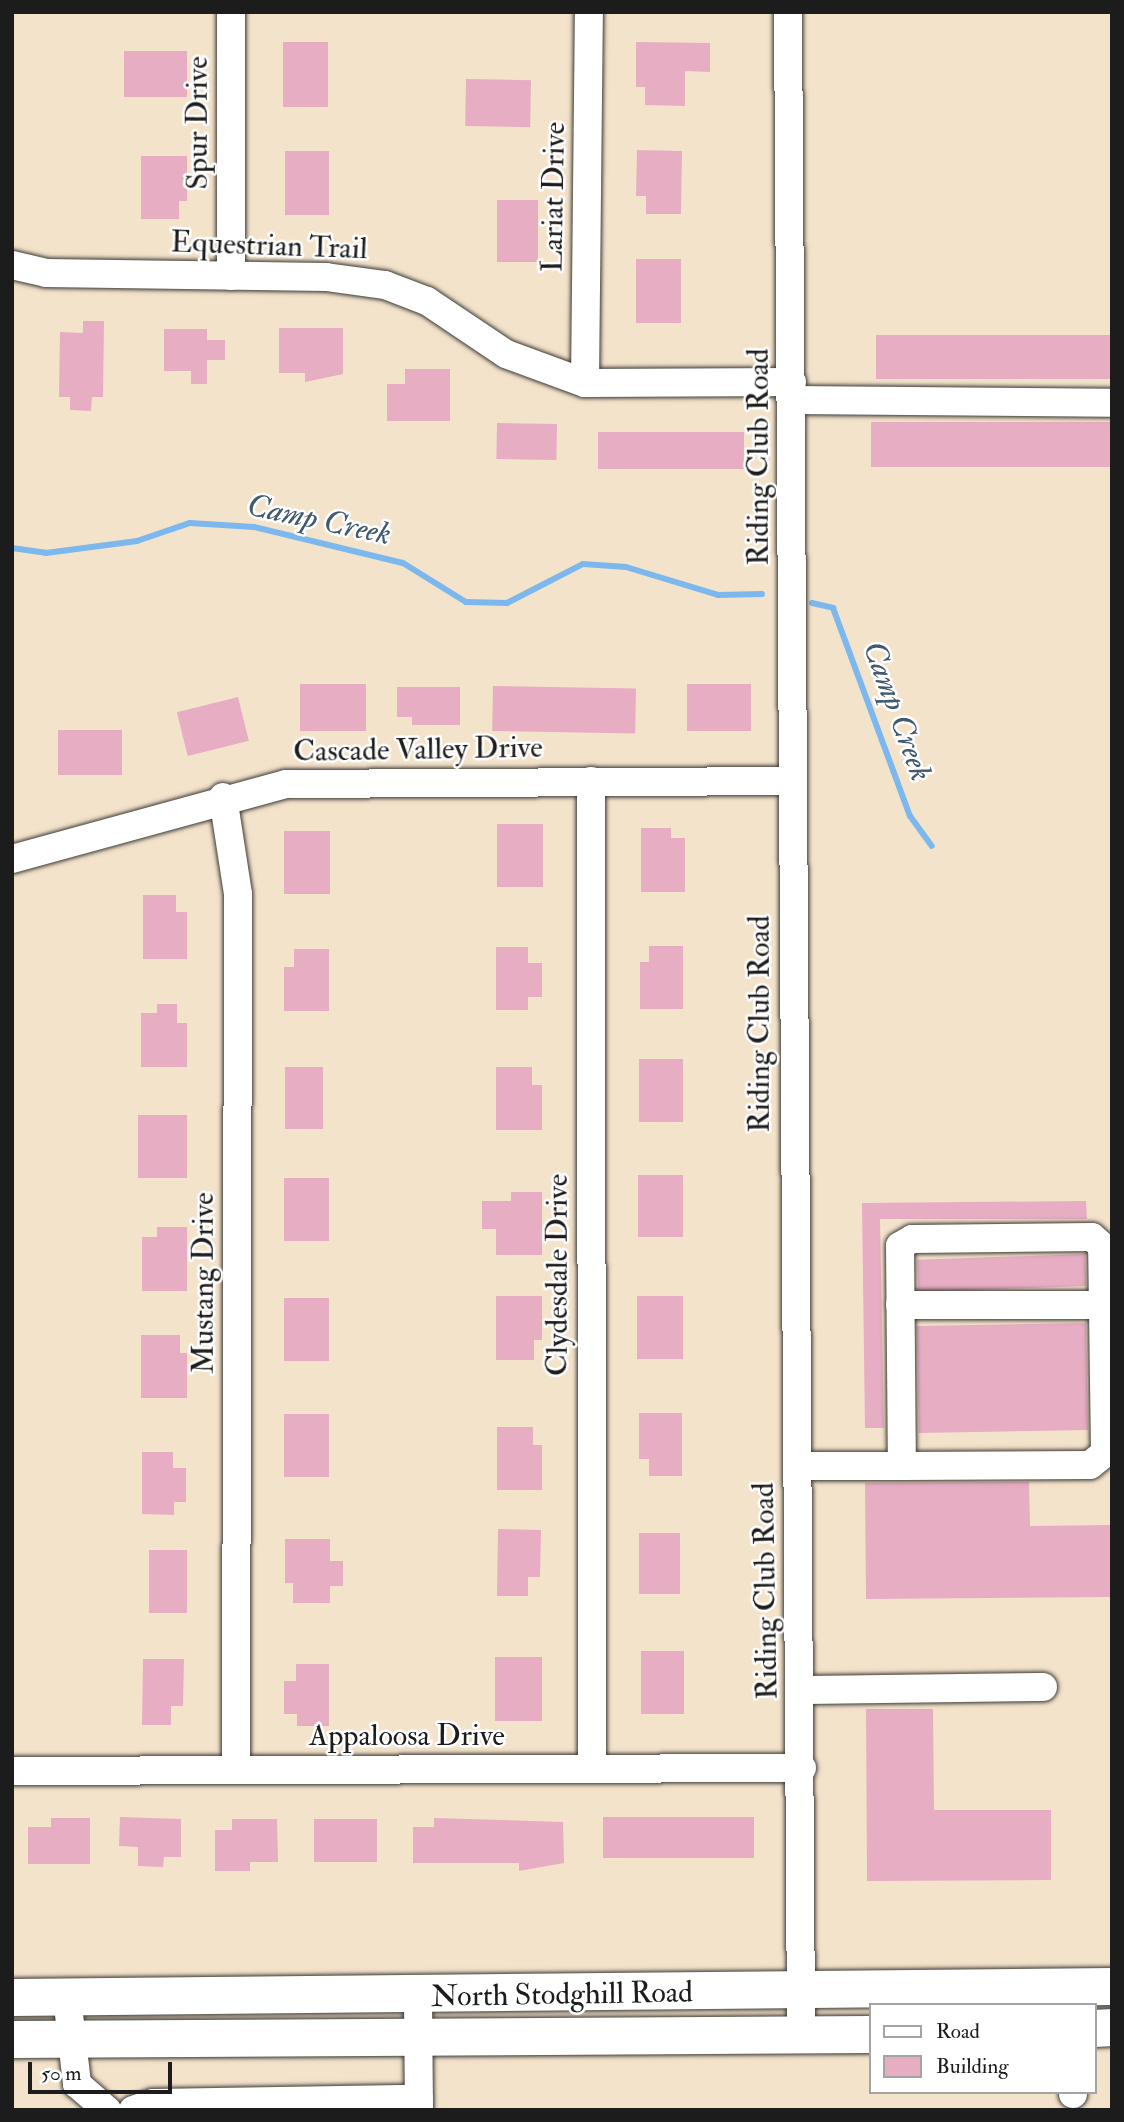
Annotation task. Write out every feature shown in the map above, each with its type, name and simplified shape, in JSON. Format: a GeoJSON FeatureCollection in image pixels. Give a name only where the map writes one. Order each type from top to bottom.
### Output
{"type":"FeatureCollection","features":[{"type":"Feature","properties":{"kind":"main road","name":"North Stodghill Road"},"geometry":{"type":"LineString","coordinates":[[12,1997],[418,1997],[1112,1986]]}},
{"type":"Feature","properties":{"kind":"main road","name":"North Stodghill Road"},"geometry":{"type":"LineString","coordinates":[[12,2039],[869,2034]]}},
{"type":"Feature","properties":{"kind":"street","name":"Spur Drive"},"geometry":{"type":"LineString","coordinates":[[231,12],[231,275]]}},
{"type":"Feature","properties":{"kind":"street","name":"Lariat Drive"},"geometry":{"type":"LineString","coordinates":[[585,383],[589,12]]}},
{"type":"Feature","properties":{"kind":"street","name":"Riding Club Road"},"geometry":{"type":"LineString","coordinates":[[788,12],[793,391],[797,1466],[802,1768],[801,2036]]}},
{"type":"Feature","properties":{"kind":"street","name":"Equestrian Trail"},"geometry":{"type":"LineString","coordinates":[[12,265],[46,273],[231,275],[385,285],[427,301],[506,354],[585,383],[1112,403]]}},
{"type":"Feature","properties":{"kind":"street","name":"Cascade Valley Drive"},"geometry":{"type":"LineString","coordinates":[[12,859],[223,797],[339,780],[793,781]]}},
{"type":"Feature","properties":{"kind":"street","name":"Clydesdale Drive"},"geometry":{"type":"LineString","coordinates":[[591,781],[592,1769]]}},
{"type":"Feature","properties":{"kind":"street","name":"Mustang Drive"},"geometry":{"type":"LineString","coordinates":[[223,797],[239,894],[236,1770]]}},
{"type":"Feature","properties":{"kind":"street"},"geometry":{"type":"LineString","coordinates":[[797,1466],[902,1466],[1090,1465],[1105,1453],[1102,1246],[1092,1237],[912,1239],[900,1246],[902,1466]]}},
{"type":"Feature","properties":{"kind":"street"},"geometry":{"type":"LineString","coordinates":[[900,1305],[1102,1306]]}},
{"type":"Feature","properties":{"kind":"street"},"geometry":{"type":"LineString","coordinates":[[801,1690],[1043,1687]]}},
{"type":"Feature","properties":{"kind":"street","name":"Appaloosa Drive"},"geometry":{"type":"LineString","coordinates":[[12,1771],[802,1768]]}},
{"type":"Feature","properties":{"kind":"street"},"geometry":{"type":"LineString","coordinates":[[67,1997],[77,2084],[107,2110]]}},
{"type":"Feature","properties":{"kind":"street"},"geometry":{"type":"LineString","coordinates":[[132,2110],[153,2104],[419,2104],[418,1997]]}},
{"type":"Feature","properties":{"kind":"building"},"geometry":{"type":"Polygon","coordinates":[[[283,42],[328,42],[328,107],[283,107],[283,42]]]}},
{"type":"Feature","properties":{"kind":"building"},"geometry":{"type":"Polygon","coordinates":[[[636,42],[710,43],[710,72],[685,71],[685,106],[645,105],[645,87],[636,87],[636,42]]]}},
{"type":"Feature","properties":{"kind":"building"},"geometry":{"type":"Polygon","coordinates":[[[124,51],[187,51],[187,97],[124,97],[124,51]]]}},
{"type":"Feature","properties":{"kind":"building"},"geometry":{"type":"Polygon","coordinates":[[[466,79],[531,80],[530,127],[465,126],[466,79]]]}},
{"type":"Feature","properties":{"kind":"building"},"geometry":{"type":"Polygon","coordinates":[[[637,150],[682,151],[681,214],[646,214],[646,196],[636,196],[637,150]]]}},
{"type":"Feature","properties":{"kind":"building"},"geometry":{"type":"Polygon","coordinates":[[[285,151],[329,151],[329,215],[285,215],[285,151]]]}},
{"type":"Feature","properties":{"kind":"building"},"geometry":{"type":"Polygon","coordinates":[[[141,156],[187,156],[187,201],[179,201],[179,219],[141,219],[141,156]]]}},
{"type":"Feature","properties":{"kind":"building"},"geometry":{"type":"Polygon","coordinates":[[[497,200],[538,200],[538,262],[497,262],[497,200]]]}},
{"type":"Feature","properties":{"kind":"building"},"geometry":{"type":"Polygon","coordinates":[[[636,259],[681,259],[681,323],[636,323],[636,259]]]}},
{"type":"Feature","properties":{"kind":"building"},"geometry":{"type":"Polygon","coordinates":[[[83,321],[104,321],[103,397],[92,397],[91,411],[70,410],[70,397],[59,397],[60,332],[83,333],[83,321]]]}},
{"type":"Feature","properties":{"kind":"building"},"geometry":{"type":"Polygon","coordinates":[[[279,328],[343,328],[343,374],[305,382],[305,373],[279,373],[279,328]]]}},
{"type":"Feature","properties":{"kind":"building"},"geometry":{"type":"Polygon","coordinates":[[[164,329],[207,329],[207,340],[225,340],[225,360],[207,360],[207,384],[191,384],[191,371],[164,371],[164,329]]]}},
{"type":"Feature","properties":{"kind":"building"},"geometry":{"type":"Polygon","coordinates":[[[876,335],[1112,335],[1112,379],[876,379],[876,335]]]}},
{"type":"Feature","properties":{"kind":"building"},"geometry":{"type":"Polygon","coordinates":[[[405,369],[450,369],[450,421],[387,421],[387,384],[405,384],[405,369]]]}},
{"type":"Feature","properties":{"kind":"building"},"geometry":{"type":"Polygon","coordinates":[[[871,422],[1112,422],[1112,467],[871,467],[871,422]]]}},
{"type":"Feature","properties":{"kind":"building"},"geometry":{"type":"Polygon","coordinates":[[[497,423],[557,424],[556,460],[496,459],[497,423]]]}},
{"type":"Feature","properties":{"kind":"building"},"geometry":{"type":"Polygon","coordinates":[[[598,432],[744,432],[744,469],[598,469],[598,432]]]}},
{"type":"Feature","properties":{"kind":"building"},"geometry":{"type":"Polygon","coordinates":[[[300,684],[366,684],[366,731],[300,731],[300,684]]]}},
{"type":"Feature","properties":{"kind":"building"},"geometry":{"type":"Polygon","coordinates":[[[687,684],[751,684],[751,731],[687,731],[687,684]]]}},
{"type":"Feature","properties":{"kind":"building"},"geometry":{"type":"Polygon","coordinates":[[[493,686],[636,688],[635,733],[492,731],[493,686]]]}},
{"type":"Feature","properties":{"kind":"building"},"geometry":{"type":"Polygon","coordinates":[[[397,687],[460,687],[460,725],[412,725],[412,717],[397,717],[397,687]]]}},
{"type":"Feature","properties":{"kind":"building"},"geometry":{"type":"Polygon","coordinates":[[[238,697],[249,741],[188,756],[177,712],[238,697]]]}},
{"type":"Feature","properties":{"kind":"building"},"geometry":{"type":"Polygon","coordinates":[[[58,730],[122,730],[122,775],[58,775],[58,730]]]}},
{"type":"Feature","properties":{"kind":"building"},"geometry":{"type":"Polygon","coordinates":[[[497,824],[543,824],[543,887],[497,887],[497,824]]]}},
{"type":"Feature","properties":{"kind":"building"},"geometry":{"type":"Polygon","coordinates":[[[641,828],[671,828],[671,838],[685,838],[685,892],[641,892],[641,828]]]}},
{"type":"Feature","properties":{"kind":"building"},"geometry":{"type":"Polygon","coordinates":[[[284,831],[330,831],[330,894],[284,894],[284,831]]]}},
{"type":"Feature","properties":{"kind":"building"},"geometry":{"type":"Polygon","coordinates":[[[143,895],[176,895],[176,912],[187,912],[187,959],[143,959],[143,895]]]}},
{"type":"Feature","properties":{"kind":"building"},"geometry":{"type":"Polygon","coordinates":[[[649,946],[683,946],[683,1009],[640,1009],[640,962],[649,962],[649,946]]]}},
{"type":"Feature","properties":{"kind":"building"},"geometry":{"type":"Polygon","coordinates":[[[496,947],[528,947],[528,963],[542,963],[542,997],[528,997],[528,1010],[496,1010],[496,947]]]}},
{"type":"Feature","properties":{"kind":"building"},"geometry":{"type":"Polygon","coordinates":[[[294,949],[329,949],[329,1011],[284,1011],[284,967],[294,967],[294,949]]]}},
{"type":"Feature","properties":{"kind":"building"},"geometry":{"type":"Polygon","coordinates":[[[157,1004],[177,1004],[177,1023],[187,1023],[187,1067],[141,1067],[141,1013],[157,1013],[157,1004]]]}},
{"type":"Feature","properties":{"kind":"building"},"geometry":{"type":"Polygon","coordinates":[[[639,1059],[683,1059],[683,1122],[639,1122],[639,1059]]]}},
{"type":"Feature","properties":{"kind":"building"},"geometry":{"type":"Polygon","coordinates":[[[285,1067],[323,1067],[323,1129],[285,1129],[285,1067]]]}},
{"type":"Feature","properties":{"kind":"building"},"geometry":{"type":"Polygon","coordinates":[[[496,1067],[532,1067],[532,1085],[542,1085],[542,1130],[496,1130],[496,1067]]]}},
{"type":"Feature","properties":{"kind":"building"},"geometry":{"type":"Polygon","coordinates":[[[138,1115],[187,1115],[187,1178],[138,1178],[138,1115]]]}},
{"type":"Feature","properties":{"kind":"building"},"geometry":{"type":"Polygon","coordinates":[[[638,1175],[683,1175],[683,1237],[638,1237],[638,1175]]]}},
{"type":"Feature","properties":{"kind":"building"},"geometry":{"type":"Polygon","coordinates":[[[284,1178],[329,1178],[329,1241],[284,1241],[284,1178]]]}},
{"type":"Feature","properties":{"kind":"building"},"geometry":{"type":"Polygon","coordinates":[[[511,1192],[542,1192],[542,1255],[496,1255],[496,1229],[482,1229],[482,1201],[511,1201],[511,1192]]]}},
{"type":"Feature","properties":{"kind":"building"},"geometry":{"type":"Polygon","coordinates":[[[1086,1201],[1087,1219],[880,1219],[884,1428],[865,1428],[862,1203],[1086,1201]]]}},
{"type":"Feature","properties":{"kind":"building"},"geometry":{"type":"Polygon","coordinates":[[[157,1227],[187,1227],[187,1291],[142,1291],[142,1237],[157,1237],[157,1227]]]}},
{"type":"Feature","properties":{"kind":"building"},"geometry":{"type":"Polygon","coordinates":[[[1085,1254],[1086,1286],[918,1292],[917,1260],[1085,1254]]]}},
{"type":"Feature","properties":{"kind":"building"},"geometry":{"type":"Polygon","coordinates":[[[496,1296],[542,1296],[542,1340],[534,1340],[534,1360],[496,1360],[496,1296]]]}},
{"type":"Feature","properties":{"kind":"building"},"geometry":{"type":"Polygon","coordinates":[[[637,1296],[683,1296],[683,1359],[637,1359],[637,1296]]]}},
{"type":"Feature","properties":{"kind":"building"},"geometry":{"type":"Polygon","coordinates":[[[284,1298],[329,1298],[329,1361],[284,1361],[284,1298]]]}},
{"type":"Feature","properties":{"kind":"building"},"geometry":{"type":"Polygon","coordinates":[[[1086,1323],[1088,1430],[919,1433],[917,1326],[1086,1323]]]}},
{"type":"Feature","properties":{"kind":"building"},"geometry":{"type":"Polygon","coordinates":[[[141,1335],[180,1335],[180,1353],[187,1353],[187,1398],[141,1398],[141,1335]]]}},
{"type":"Feature","properties":{"kind":"building"},"geometry":{"type":"Polygon","coordinates":[[[639,1413],[682,1413],[682,1476],[649,1476],[649,1459],[639,1459],[639,1413]]]}},
{"type":"Feature","properties":{"kind":"building"},"geometry":{"type":"Polygon","coordinates":[[[284,1414],[329,1414],[329,1477],[284,1477],[284,1414]]]}},
{"type":"Feature","properties":{"kind":"building"},"geometry":{"type":"Polygon","coordinates":[[[497,1427],[533,1427],[533,1445],[542,1445],[542,1490],[497,1490],[497,1427]]]}},
{"type":"Feature","properties":{"kind":"building"},"geometry":{"type":"Polygon","coordinates":[[[142,1452],[173,1452],[173,1468],[186,1468],[186,1502],[174,1502],[174,1515],[142,1514],[142,1452]]]}},
{"type":"Feature","properties":{"kind":"building"},"geometry":{"type":"Polygon","coordinates":[[[1029,1482],[1030,1526],[1112,1525],[1112,1597],[866,1599],[865,1483],[1029,1482]]]}},
{"type":"Feature","properties":{"kind":"building"},"geometry":{"type":"Polygon","coordinates":[[[498,1529],[541,1530],[540,1577],[528,1577],[528,1596],[497,1596],[498,1529]]]}},
{"type":"Feature","properties":{"kind":"building"},"geometry":{"type":"Polygon","coordinates":[[[639,1533],[680,1533],[680,1594],[639,1594],[639,1533]]]}},
{"type":"Feature","properties":{"kind":"building"},"geometry":{"type":"Polygon","coordinates":[[[285,1539],[330,1539],[330,1561],[343,1561],[343,1586],[330,1586],[330,1603],[293,1603],[293,1583],[285,1583],[285,1539]]]}},
{"type":"Feature","properties":{"kind":"building"},"geometry":{"type":"Polygon","coordinates":[[[149,1550],[187,1550],[187,1613],[149,1613],[149,1550]]]}},
{"type":"Feature","properties":{"kind":"building"},"geometry":{"type":"Polygon","coordinates":[[[641,1651],[684,1651],[684,1714],[641,1714],[641,1651]]]}},
{"type":"Feature","properties":{"kind":"building"},"geometry":{"type":"Polygon","coordinates":[[[495,1657],[542,1657],[542,1721],[495,1721],[495,1657]]]}},
{"type":"Feature","properties":{"kind":"building"},"geometry":{"type":"Polygon","coordinates":[[[143,1659],[184,1659],[183,1706],[171,1706],[171,1725],[142,1725],[143,1659]]]}},
{"type":"Feature","properties":{"kind":"building"},"geometry":{"type":"Polygon","coordinates":[[[296,1664],[329,1664],[329,1726],[297,1726],[297,1714],[284,1714],[284,1681],[296,1681],[296,1664]]]}},
{"type":"Feature","properties":{"kind":"building"},"geometry":{"type":"Polygon","coordinates":[[[866,1709],[933,1709],[934,1810],[1051,1810],[1051,1880],[867,1881],[866,1709]]]}},
{"type":"Feature","properties":{"kind":"building"},"geometry":{"type":"Polygon","coordinates":[[[120,1817],[181,1819],[181,1857],[164,1857],[163,1867],[138,1866],[138,1847],[119,1846],[120,1817]]]}},
{"type":"Feature","properties":{"kind":"building"},"geometry":{"type":"Polygon","coordinates":[[[603,1817],[754,1817],[754,1858],[603,1858],[603,1817]]]}},
{"type":"Feature","properties":{"kind":"building"},"geometry":{"type":"Polygon","coordinates":[[[51,1818],[90,1818],[90,1864],[28,1864],[28,1827],[51,1827],[51,1818]]]}},
{"type":"Feature","properties":{"kind":"building"},"geometry":{"type":"Polygon","coordinates":[[[434,1818],[563,1822],[564,1863],[519,1871],[519,1863],[413,1863],[413,1827],[434,1827],[434,1818]]]}},
{"type":"Feature","properties":{"kind":"building"},"geometry":{"type":"Polygon","coordinates":[[[232,1819],[277,1819],[278,1862],[250,1862],[250,1871],[215,1871],[215,1830],[232,1830],[232,1819]]]}},
{"type":"Feature","properties":{"kind":"building"},"geometry":{"type":"Polygon","coordinates":[[[314,1819],[377,1819],[377,1862],[314,1862],[314,1819]]]}},
{"type":"Feature","properties":{"kind":"waterway","name":"Camp Creek"},"geometry":{"type":"LineString","coordinates":[[12,548],[46,553],[137,541],[190,523],[254,527],[403,563],[466,602],[507,603],[583,564],[626,567],[718,595],[762,594]]}},
{"type":"Feature","properties":{"kind":"waterway","name":"Camp Creek"},"geometry":{"type":"LineString","coordinates":[[812,603],[833,608],[910,816],[932,846]]}}]}
